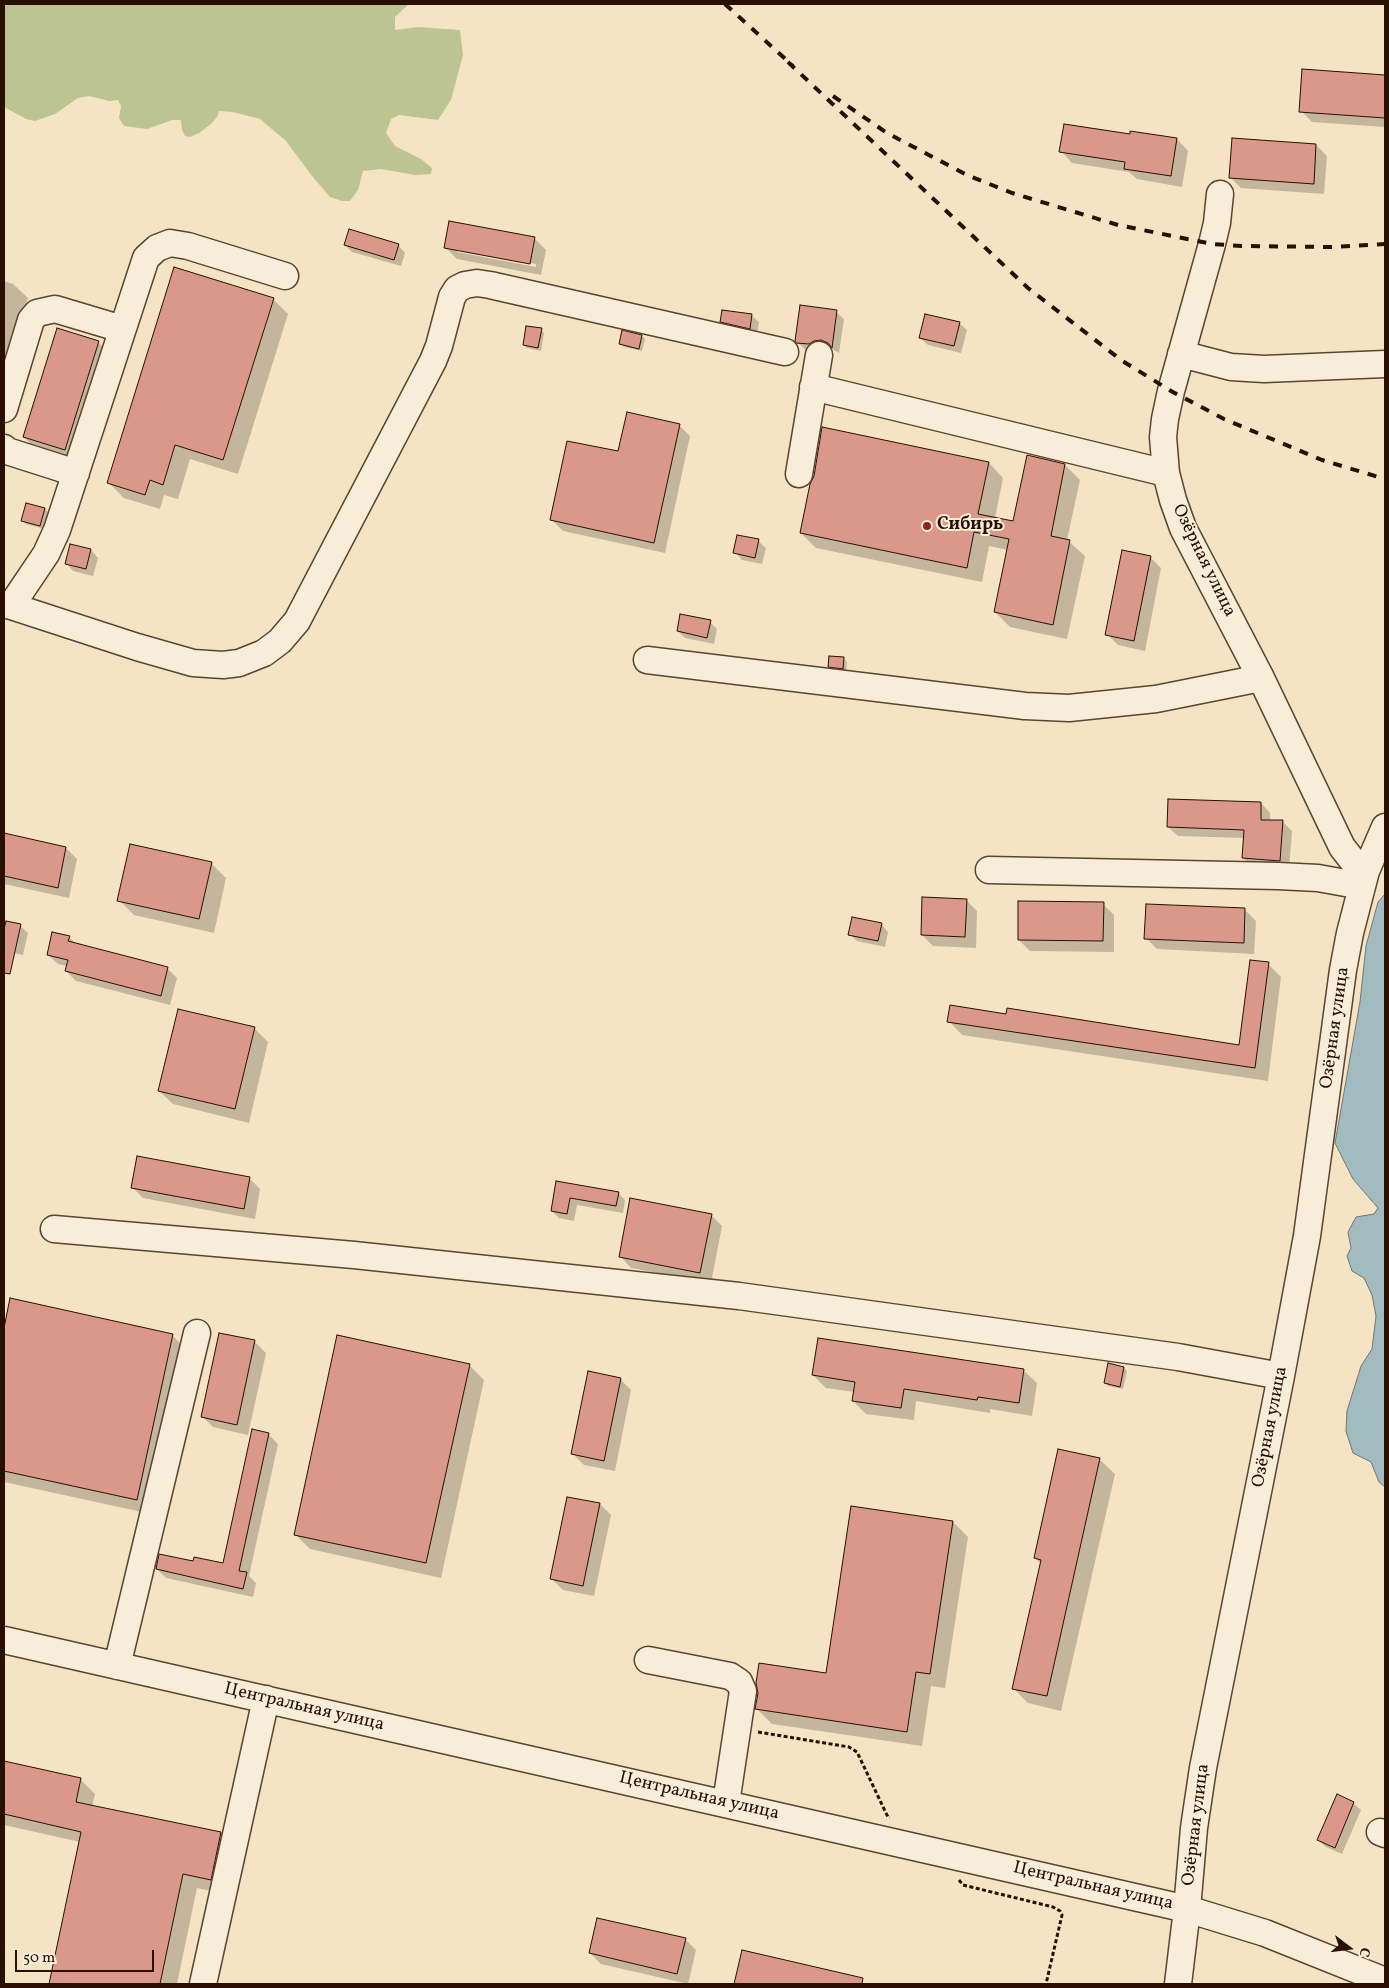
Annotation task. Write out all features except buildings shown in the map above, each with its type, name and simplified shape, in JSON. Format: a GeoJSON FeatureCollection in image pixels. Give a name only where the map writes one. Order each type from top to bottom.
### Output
{"type":"FeatureCollection","features":[{"type":"Feature","properties":{"kind":"street","name":"Озёрная улица"},"geometry":{"type":"LineString","coordinates":[[1220,194],[1214,237],[1165,419],[1163,437],[1166,473],[1183,528],[1261,678],[1342,847],[1364,878]]}},
{"type":"Feature","properties":{"kind":"street"},"geometry":{"type":"LineString","coordinates":[[285,276],[188,246],[170,243],[158,248],[146,258],[57,530],[46,554],[7,605],[137,648],[194,663],[223,665],[239,663],[264,653],[280,641],[301,614],[433,362],[452,297],[457,289],[465,285],[477,283],[785,352]]}},
{"type":"Feature","properties":{"kind":"street"},"geometry":{"type":"LineString","coordinates":[[4,410],[31,320],[37,313],[55,309],[122,329]]}},
{"type":"Feature","properties":{"kind":"street"},"geometry":{"type":"LineString","coordinates":[[1181,354],[1231,367],[1264,369],[1385,364]]}},
{"type":"Feature","properties":{"kind":"street"},"geometry":{"type":"LineString","coordinates":[[799,474],[818,355]]}},
{"type":"Feature","properties":{"kind":"street"},"geometry":{"type":"LineString","coordinates":[[814,387],[1166,473]]}},
{"type":"Feature","properties":{"kind":"street"},"geometry":{"type":"LineString","coordinates":[[4,448],[7,451],[76,473]]}},
{"type":"Feature","properties":{"kind":"street"},"geometry":{"type":"LineString","coordinates":[[647,660],[1025,706],[1069,708],[1156,699],[1261,678]]}},
{"type":"Feature","properties":{"kind":"street","name":"Озёрная улица"},"geometry":{"type":"LineString","coordinates":[[1178,1984],[1194,1828],[1204,1759],[1281,1376],[1308,1227],[1343,970],[1364,878],[1385,827]]}},
{"type":"Feature","properties":{"kind":"street"},"geometry":{"type":"LineString","coordinates":[[988,870],[1278,876],[1324,879],[1364,878]]}},
{"type":"Feature","properties":{"kind":"street"},"geometry":{"type":"LineString","coordinates":[[54,1229],[354,1255],[739,1296],[1178,1357],[1281,1376]]}},
{"type":"Feature","properties":{"kind":"street"},"geometry":{"type":"LineString","coordinates":[[116,1666],[197,1333]]}},
{"type":"Feature","properties":{"kind":"street","name":"Центральная улица"},"geometry":{"type":"LineString","coordinates":[[4,1640],[1187,1909],[1265,1933],[1385,1981]]}},
{"type":"Feature","properties":{"kind":"street"},"geometry":{"type":"LineString","coordinates":[[648,1660],[730,1676],[739,1682],[743,1691],[726,1803]]}},
{"type":"Feature","properties":{"kind":"street"},"geometry":{"type":"LineString","coordinates":[[203,1984],[266,1699]]}},
{"type":"Feature","properties":{"kind":"green space"},"geometry":{"type":"Polygon","coordinates":[[[4,4],[409,4],[395,17],[395,30],[418,27],[460,30],[463,55],[451,100],[438,120],[399,115],[391,119],[386,133],[395,146],[421,159],[432,168],[431,174],[415,175],[381,169],[363,171],[358,190],[350,201],[342,201],[330,197],[286,141],[260,119],[233,112],[219,111],[211,124],[190,137],[185,136],[181,120],[172,120],[147,129],[124,126],[119,118],[121,106],[118,100],[109,101],[89,96],[78,98],[55,114],[35,121],[26,119],[4,107],[4,4]]]}},
{"type":"Feature","properties":{"kind":"water"},"geometry":{"type":"Polygon","coordinates":[[[1385,894],[1385,1487],[1379,1482],[1371,1462],[1353,1453],[1346,1431],[1347,1411],[1361,1366],[1372,1349],[1376,1316],[1372,1295],[1364,1278],[1352,1271],[1347,1256],[1351,1248],[1348,1232],[1356,1217],[1374,1214],[1378,1208],[1353,1179],[1335,1143],[1360,1002],[1366,946],[1378,902],[1385,894]]]}},
{"type":"Feature","properties":{"kind":"railway"},"geometry":{"type":"LineString","coordinates":[[725,4],[793,66]]}},
{"type":"Feature","properties":{"kind":"railway"},"geometry":{"type":"LineString","coordinates":[[788,62],[1028,288],[1121,360],[1171,391],[1224,419],[1322,460],[1385,479]]}},
{"type":"Feature","properties":{"kind":"railway"},"geometry":{"type":"LineString","coordinates":[[833,96],[887,133],[967,175],[1012,193],[1118,225],[1212,244],[1333,247],[1385,244]]}},
{"type":"Feature","properties":{"kind":"place","name":"Сибирь"},"geometry":{"type":"Point","coordinates":[927,526]}}]}
